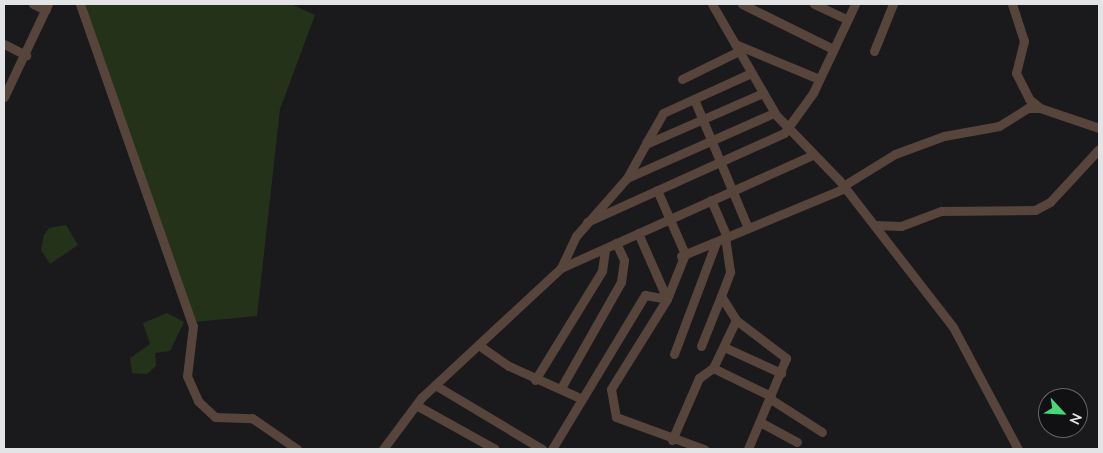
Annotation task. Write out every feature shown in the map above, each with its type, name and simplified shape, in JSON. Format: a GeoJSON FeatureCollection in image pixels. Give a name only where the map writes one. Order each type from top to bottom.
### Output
{"type":"FeatureCollection","features":[{"type":"Feature","properties":{"kind":"street"},"geometry":{"type":"LineString","coordinates":[[4,97],[26,55],[47,7],[33,4]]}},
{"type":"Feature","properties":{"kind":"street"},"geometry":{"type":"LineString","coordinates":[[80,4],[193,326],[187,376],[198,401],[215,417],[252,418],[296,449]]}},
{"type":"Feature","properties":{"kind":"street"},"geometry":{"type":"LineString","coordinates":[[712,4],[774,113],[789,126],[813,155],[844,187],[954,327],[1018,449]]}},
{"type":"Feature","properties":{"kind":"street"},"geometry":{"type":"LineString","coordinates":[[742,4],[831,48]]}},
{"type":"Feature","properties":{"kind":"street"},"geometry":{"type":"LineString","coordinates":[[814,4],[846,19]]}},
{"type":"Feature","properties":{"kind":"street"},"geometry":{"type":"LineString","coordinates":[[587,222],[784,133],[819,79],[831,48],[855,4]]}},
{"type":"Feature","properties":{"kind":"street"},"geometry":{"type":"LineString","coordinates":[[874,51],[893,4]]}},
{"type":"Feature","properties":{"kind":"street"},"geometry":{"type":"LineString","coordinates":[[1012,4],[1024,42],[1016,68],[1019,84],[1040,108]]}},
{"type":"Feature","properties":{"kind":"street"},"geometry":{"type":"LineString","coordinates":[[4,44],[26,55]]}},
{"type":"Feature","properties":{"kind":"street"},"geometry":{"type":"LineString","coordinates":[[682,79],[737,48]]}},
{"type":"Feature","properties":{"kind":"street"},"geometry":{"type":"LineString","coordinates":[[737,48],[819,79]]}},
{"type":"Feature","properties":{"kind":"street"},"geometry":{"type":"LineString","coordinates":[[383,449],[394,438],[416,405],[435,385],[480,346],[561,268],[587,222],[627,178],[663,113],[751,73]]}},
{"type":"Feature","properties":{"kind":"street"},"geometry":{"type":"LineString","coordinates":[[646,144],[763,93]]}},
{"type":"Feature","properties":{"kind":"street"},"geometry":{"type":"LineString","coordinates":[[694,99],[748,228]]}},
{"type":"Feature","properties":{"kind":"street"},"geometry":{"type":"LineString","coordinates":[[682,256],[844,187],[895,154],[944,136],[999,126],[1028,108],[1040,108],[1099,128]]}},
{"type":"Feature","properties":{"kind":"street"},"geometry":{"type":"LineString","coordinates":[[627,178],[774,113]]}},
{"type":"Feature","properties":{"kind":"street"},"geometry":{"type":"LineString","coordinates":[[874,225],[901,226],[942,211],[1035,210],[1050,202],[1099,149]]}},
{"type":"Feature","properties":{"kind":"street"},"geometry":{"type":"LineString","coordinates":[[561,268],[813,155]]}},
{"type":"Feature","properties":{"kind":"street"},"geometry":{"type":"LineString","coordinates":[[657,190],[682,256],[667,299],[611,389],[616,417],[675,444],[704,449]]}},
{"type":"Feature","properties":{"kind":"street"},"geometry":{"type":"LineString","coordinates":[[701,346],[721,296],[730,265],[711,200]]}},
{"type":"Feature","properties":{"kind":"street"},"geometry":{"type":"LineString","coordinates":[[638,233],[667,299]]}},
{"type":"Feature","properties":{"kind":"street"},"geometry":{"type":"LineString","coordinates":[[674,354],[723,239]]}},
{"type":"Feature","properties":{"kind":"street"},"geometry":{"type":"LineString","coordinates":[[561,388],[621,282],[624,260],[616,243]]}},
{"type":"Feature","properties":{"kind":"street"},"geometry":{"type":"LineString","coordinates":[[535,380],[602,271],[606,248]]}},
{"type":"Feature","properties":{"kind":"street"},"geometry":{"type":"LineString","coordinates":[[552,449],[646,296],[667,299]]}},
{"type":"Feature","properties":{"kind":"street"},"geometry":{"type":"LineString","coordinates":[[721,296],[736,320],[786,358],[748,449]]}},
{"type":"Feature","properties":{"kind":"street"},"geometry":{"type":"LineString","coordinates":[[675,444],[699,378],[713,368],[736,320]]}},
{"type":"Feature","properties":{"kind":"street"},"geometry":{"type":"LineString","coordinates":[[480,346],[535,380],[561,388],[582,399]]}},
{"type":"Feature","properties":{"kind":"street"},"geometry":{"type":"LineString","coordinates":[[724,347],[781,373]]}},
{"type":"Feature","properties":{"kind":"street"},"geometry":{"type":"LineString","coordinates":[[713,368],[770,397],[822,432]]}},
{"type":"Feature","properties":{"kind":"street"},"geometry":{"type":"LineString","coordinates":[[435,385],[542,449]]}},
{"type":"Feature","properties":{"kind":"street"},"geometry":{"type":"LineString","coordinates":[[416,405],[495,449]]}},
{"type":"Feature","properties":{"kind":"street"},"geometry":{"type":"LineString","coordinates":[[760,422],[797,442]]}},
{"type":"Feature","properties":{"kind":"street"},"geometry":{"type":"LineString","coordinates":[[394,438],[395,449]]}},
{"type":"Feature","properties":{"kind":"green space"},"geometry":{"type":"Polygon","coordinates":[[[84,4],[291,4],[315,15],[280,109],[257,316],[195,322],[84,4]]]}},
{"type":"Feature","properties":{"kind":"green space"},"geometry":{"type":"Polygon","coordinates":[[[66,225],[78,245],[50,264],[41,250],[44,235],[49,228],[66,225]]]}},
{"type":"Feature","properties":{"kind":"green space"},"geometry":{"type":"Polygon","coordinates":[[[167,313],[184,322],[170,351],[155,353],[156,366],[147,374],[132,373],[130,358],[150,344],[143,323],[167,313]]]}}]}
